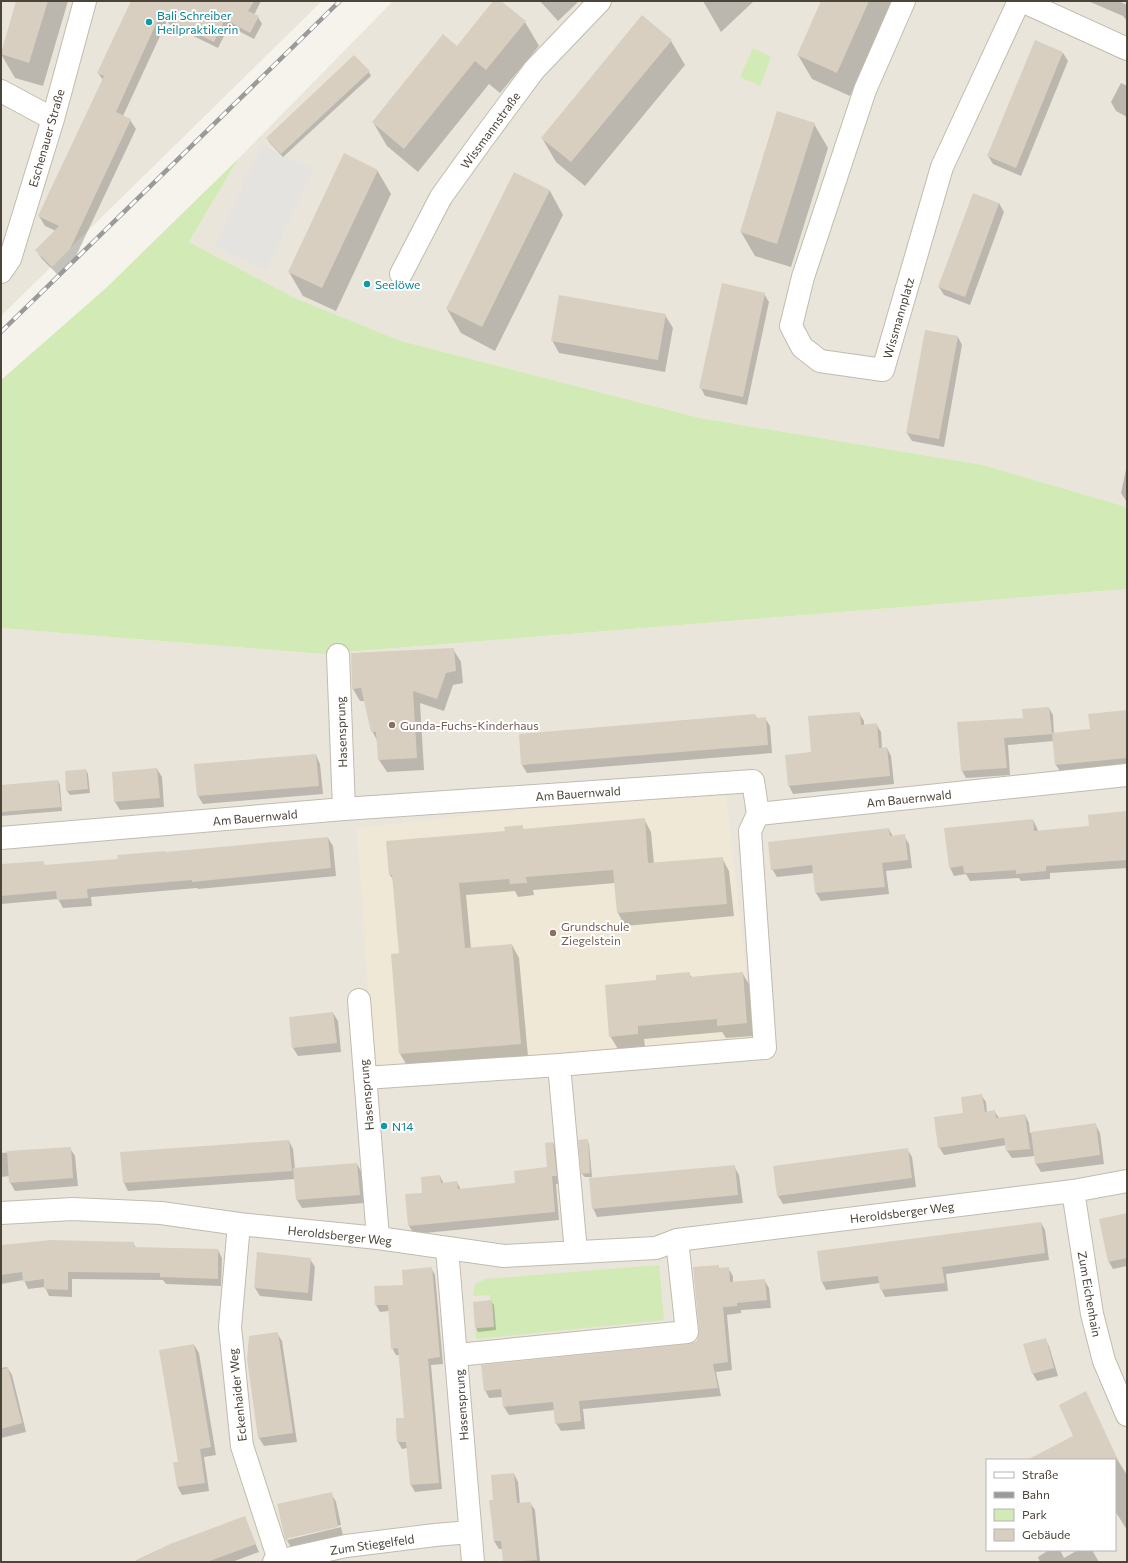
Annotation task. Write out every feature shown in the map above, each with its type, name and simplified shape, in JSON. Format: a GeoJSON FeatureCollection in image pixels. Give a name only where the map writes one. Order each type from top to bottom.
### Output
{"type":"FeatureCollection","features":[{"type":"Feature","properties":{"kind":"street","name":"Eschenauer Straße"},"geometry":{"type":"LineString","coordinates":[[1,272],[10,259],[53,119],[85,1]]}},
{"type":"Feature","properties":{"kind":"street","name":"Wissmannstraße"},"geometry":{"type":"LineString","coordinates":[[401,274],[440,197],[534,70],[600,1]]}},
{"type":"Feature","properties":{"kind":"street","name":"Wissmannplatz"},"geometry":{"type":"LineString","coordinates":[[904,1],[865,90],[803,277],[791,326],[802,347],[820,362],[883,370],[942,167],[1021,1]]}},
{"type":"Feature","properties":{"kind":"street"},"geometry":{"type":"LineString","coordinates":[[1021,1],[1127,49]]}},
{"type":"Feature","properties":{"kind":"street"},"geometry":{"type":"LineString","coordinates":[[1,91],[53,119]]}},
{"type":"Feature","properties":{"kind":"street","name":"Hasensprung"},"geometry":{"type":"LineString","coordinates":[[338,655],[344,810]]}},
{"type":"Feature","properties":{"kind":"street","name":"Am Bauernwald"},"geometry":{"type":"LineString","coordinates":[[1,838],[344,810],[753,781],[758,814],[1127,775]]}},
{"type":"Feature","properties":{"kind":"street"},"geometry":{"type":"LineString","coordinates":[[365,1078],[559,1065],[765,1048],[750,831],[758,814]]}},
{"type":"Feature","properties":{"kind":"street","name":"Hasensprung"},"geometry":{"type":"LineString","coordinates":[[359,1000],[378,1238]]}},
{"type":"Feature","properties":{"kind":"street"},"geometry":{"type":"LineString","coordinates":[[559,1065],[576,1252]]}},
{"type":"Feature","properties":{"kind":"street","name":"Heroldsberger Weg"},"geometry":{"type":"LineString","coordinates":[[1,1213],[74,1209],[161,1213],[239,1224],[378,1238],[504,1256],[656,1248],[677,1240],[1073,1191],[1127,1181]]}},
{"type":"Feature","properties":{"kind":"street","name":"Zum Eichenhain"},"geometry":{"type":"LineString","coordinates":[[1073,1191],[1092,1314],[1104,1361],[1127,1415]]}},
{"type":"Feature","properties":{"kind":"street","name":"Eckenhaider Weg"},"geometry":{"type":"LineString","coordinates":[[239,1224],[230,1327],[242,1446],[277,1561]]}},
{"type":"Feature","properties":{"kind":"street"},"geometry":{"type":"LineString","coordinates":[[457,1355],[686,1332],[677,1240]]}},
{"type":"Feature","properties":{"kind":"street","name":"Hasensprung"},"geometry":{"type":"LineString","coordinates":[[447,1249],[473,1562]]}},
{"type":"Feature","properties":{"kind":"street","name":"Zum Stiegelfeld"},"geometry":{"type":"LineString","coordinates":[[277,1561],[346,1546],[470,1532]]}},
{"type":"Feature","properties":{"kind":"shaded area"},"geometry":{"type":"Polygon","coordinates":[[[1,1],[322,1],[1,316],[1,1]]]}},
{"type":"Feature","properties":{"kind":"shaded area"},"geometry":{"type":"Polygon","coordinates":[[[393,1],[1127,1],[1127,507],[983,465],[700,418],[401,341],[295,298],[189,242],[238,159],[393,1]]]}},
{"type":"Feature","properties":{"kind":"shaded area"},"geometry":{"type":"Polygon","coordinates":[[[262,145],[313,169],[266,271],[215,246],[262,145]]]}},
{"type":"Feature","properties":{"kind":"shaded area"},"geometry":{"type":"Polygon","coordinates":[[[1127,589],[1127,1562],[1,1562],[1,628],[322,654],[1127,589]]]}},
{"type":"Feature","properties":{"kind":"shaded area","name":"Grundschule Ziegelstein"},"geometry":{"type":"Polygon","coordinates":[[[725,787],[754,1038],[389,1068],[373,1062],[357,828],[725,787]]]}},
{"type":"Feature","properties":{"kind":"green space"},"geometry":{"type":"Polygon","coordinates":[[[753,48],[771,57],[760,86],[740,77],[753,48]]]}},
{"type":"Feature","properties":{"kind":"green space"},"geometry":{"type":"Polygon","coordinates":[[[238,159],[189,242],[295,298],[401,341],[700,418],[983,465],[1127,507],[1127,589],[322,654],[1,628],[1,380],[106,288],[238,159]]]}},
{"type":"Feature","properties":{"kind":"green space"},"geometry":{"type":"Polygon","coordinates":[[[659,1265],[664,1320],[476,1339],[475,1329],[493,1327],[490,1295],[473,1296],[475,1284],[486,1279],[659,1265]]]}},
{"type":"Feature","properties":{"kind":"building"},"geometry":{"type":"Polygon","coordinates":[[[16,1],[48,1],[29,63],[1,54],[16,1]]]}},
{"type":"Feature","properties":{"kind":"building"},"geometry":{"type":"Polygon","coordinates":[[[131,1],[254,1],[248,11],[259,16],[250,33],[225,19],[214,42],[160,15],[116,112],[131,119],[70,249],[52,267],[35,250],[59,226],[38,216],[104,76],[97,73],[131,1]]]}},
{"type":"Feature","properties":{"kind":"building"},"geometry":{"type":"Polygon","coordinates":[[[493,1],[501,1],[526,21],[486,70],[475,61],[404,149],[372,122],[443,34],[457,46],[493,1]]]}},
{"type":"Feature","properties":{"kind":"building"},"geometry":{"type":"Polygon","coordinates":[[[821,1],[869,1],[837,73],[797,55],[821,1]]]}},
{"type":"Feature","properties":{"kind":"building"},"geometry":{"type":"Polygon","coordinates":[[[642,15],[672,40],[571,162],[541,138],[642,15]]]}},
{"type":"Feature","properties":{"kind":"building"},"geometry":{"type":"Polygon","coordinates":[[[1035,40],[1063,52],[1016,168],[987,156],[1035,40]]]}},
{"type":"Feature","properties":{"kind":"building"},"geometry":{"type":"Polygon","coordinates":[[[354,55],[370,71],[281,154],[266,138],[354,55]]]}},
{"type":"Feature","properties":{"kind":"building"},"geometry":{"type":"Polygon","coordinates":[[[777,111],[815,123],[777,244],[740,232],[777,111]]]}},
{"type":"Feature","properties":{"kind":"building"},"geometry":{"type":"Polygon","coordinates":[[[344,153],[378,170],[322,288],[288,272],[344,153]]]}},
{"type":"Feature","properties":{"kind":"building"},"geometry":{"type":"Polygon","coordinates":[[[514,172],[550,190],[482,327],[446,309],[514,172]]]}},
{"type":"Feature","properties":{"kind":"building"},"geometry":{"type":"Polygon","coordinates":[[[973,193],[999,203],[965,297],[938,287],[973,193]]]}},
{"type":"Feature","properties":{"kind":"building"},"geometry":{"type":"Polygon","coordinates":[[[722,283],[765,293],[743,397],[699,388],[722,283]]]}},
{"type":"Feature","properties":{"kind":"building"},"geometry":{"type":"Polygon","coordinates":[[[559,295],[666,314],[658,360],[551,341],[559,295]]]}},
{"type":"Feature","properties":{"kind":"building"},"geometry":{"type":"Polygon","coordinates":[[[925,330],[958,336],[939,439],[906,433],[925,330]]]}},
{"type":"Feature","properties":{"kind":"building"},"geometry":{"type":"Polygon","coordinates":[[[454,648],[456,671],[446,673],[437,699],[413,691],[417,758],[378,760],[376,732],[371,732],[361,688],[352,689],[351,653],[454,648]]]}},
{"type":"Feature","properties":{"kind":"building"},"geometry":{"type":"Polygon","coordinates":[[[1049,707],[1052,734],[1004,738],[1007,768],[961,771],[957,722],[1023,718],[1022,709],[1049,707]]]}},
{"type":"Feature","properties":{"kind":"building"},"geometry":{"type":"Polygon","coordinates":[[[1127,710],[1127,758],[1055,765],[1052,733],[1090,729],[1088,714],[1127,710]]]}},
{"type":"Feature","properties":{"kind":"building"},"geometry":{"type":"Polygon","coordinates":[[[860,712],[861,725],[877,723],[879,748],[887,747],[890,776],[788,786],[785,755],[811,752],[808,716],[860,712]]]}},
{"type":"Feature","properties":{"kind":"building"},"geometry":{"type":"Polygon","coordinates":[[[755,714],[756,718],[766,717],[768,745],[521,765],[519,734],[755,714]]]}},
{"type":"Feature","properties":{"kind":"building"},"geometry":{"type":"Polygon","coordinates":[[[316,754],[319,786],[197,796],[194,764],[316,754]]]}},
{"type":"Feature","properties":{"kind":"building"},"geometry":{"type":"Polygon","coordinates":[[[157,768],[160,798],[114,802],[112,772],[157,768]]]}},
{"type":"Feature","properties":{"kind":"building"},"geometry":{"type":"Polygon","coordinates":[[[86,769],[88,789],[66,791],[65,771],[86,769]]]}},
{"type":"Feature","properties":{"kind":"building"},"geometry":{"type":"Polygon","coordinates":[[[58,780],[61,807],[1,812],[1,785],[58,780]]]}},
{"type":"Feature","properties":{"kind":"building"},"geometry":{"type":"Polygon","coordinates":[[[1127,811],[1127,860],[1046,866],[1046,871],[1016,874],[1016,870],[964,873],[963,866],[949,868],[944,828],[1033,819],[1034,831],[1089,826],[1088,815],[1127,811]]]}},
{"type":"Feature","properties":{"kind":"building"},"geometry":{"type":"Polygon","coordinates":[[[645,818],[648,863],[723,857],[727,904],[617,913],[613,870],[526,877],[527,883],[510,884],[509,879],[459,883],[465,948],[512,944],[521,1044],[399,1054],[391,954],[399,953],[392,875],[389,875],[386,841],[505,831],[504,827],[523,825],[523,829],[645,818]]]}},
{"type":"Feature","properties":{"kind":"building"},"geometry":{"type":"Polygon","coordinates":[[[889,828],[890,836],[905,834],[908,860],[882,863],[885,887],[815,893],[812,865],[771,870],[768,842],[889,828]]]}},
{"type":"Feature","properties":{"kind":"building"},"geometry":{"type":"Polygon","coordinates":[[[328,837],[331,868],[192,882],[192,880],[87,889],[88,898],[57,900],[56,891],[1,896],[1,864],[43,861],[44,865],[118,859],[117,855],[328,837]]]}},
{"type":"Feature","properties":{"kind":"building"},"geometry":{"type":"Polygon","coordinates":[[[690,972],[690,977],[743,972],[747,1023],[717,1026],[717,1019],[638,1026],[638,1034],[609,1037],[605,985],[656,980],[656,975],[690,972]]]}},
{"type":"Feature","properties":{"kind":"building"},"geometry":{"type":"Polygon","coordinates":[[[333,1012],[337,1043],[292,1048],[289,1017],[333,1012]]]}},
{"type":"Feature","properties":{"kind":"building"},"geometry":{"type":"Polygon","coordinates":[[[982,1094],[985,1112],[995,1110],[996,1118],[1025,1114],[1030,1149],[1006,1151],[1004,1138],[938,1148],[934,1117],[963,1113],[961,1097],[982,1094]]]}},
{"type":"Feature","properties":{"kind":"building"},"geometry":{"type":"Polygon","coordinates":[[[1096,1123],[1100,1155],[1035,1164],[1031,1132],[1096,1123]]]}},
{"type":"Feature","properties":{"kind":"building"},"geometry":{"type":"Polygon","coordinates":[[[588,1139],[590,1173],[581,1174],[578,1140],[588,1139]]]}},
{"type":"Feature","properties":{"kind":"building"},"geometry":{"type":"Polygon","coordinates":[[[289,1140],[292,1171],[123,1183],[120,1152],[289,1140]]]}},
{"type":"Feature","properties":{"kind":"building"},"geometry":{"type":"Polygon","coordinates":[[[553,1142],[557,1176],[552,1176],[555,1212],[408,1226],[405,1194],[422,1193],[421,1177],[440,1175],[441,1183],[457,1181],[458,1189],[515,1183],[514,1171],[547,1167],[545,1143],[553,1142]]]}},
{"type":"Feature","properties":{"kind":"building"},"geometry":{"type":"Polygon","coordinates":[[[71,1147],[73,1178],[9,1183],[7,1151],[71,1147]]]}},
{"type":"Feature","properties":{"kind":"building"},"geometry":{"type":"Polygon","coordinates":[[[908,1148],[912,1178],[777,1196],[773,1166],[908,1148]]]}},
{"type":"Feature","properties":{"kind":"building"},"geometry":{"type":"Polygon","coordinates":[[[357,1163],[360,1195],[296,1200],[293,1168],[357,1163]]]}},
{"type":"Feature","properties":{"kind":"building"},"geometry":{"type":"Polygon","coordinates":[[[735,1165],[738,1195],[592,1209],[589,1178],[735,1165]]]}},
{"type":"Feature","properties":{"kind":"building"},"geometry":{"type":"Polygon","coordinates":[[[1127,1213],[1127,1258],[1108,1262],[1099,1219],[1127,1213]]]}},
{"type":"Feature","properties":{"kind":"building"},"geometry":{"type":"Polygon","coordinates":[[[1041,1222],[1045,1253],[942,1267],[945,1283],[880,1290],[878,1276],[821,1282],[817,1251],[1041,1222]]]}},
{"type":"Feature","properties":{"kind":"building"},"geometry":{"type":"Polygon","coordinates":[[[51,1240],[134,1242],[134,1247],[218,1249],[218,1279],[160,1277],[160,1273],[68,1272],[68,1290],[44,1289],[44,1279],[23,1282],[22,1272],[1,1275],[1,1245],[51,1240]]]}},
{"type":"Feature","properties":{"kind":"building"},"geometry":{"type":"Polygon","coordinates":[[[257,1252],[311,1258],[308,1293],[254,1288],[257,1252]]]}},
{"type":"Feature","properties":{"kind":"building"},"geometry":{"type":"Polygon","coordinates":[[[719,1265],[719,1268],[729,1267],[730,1282],[765,1279],[767,1300],[737,1303],[737,1306],[723,1307],[728,1362],[713,1364],[718,1388],[579,1401],[581,1421],[555,1424],[553,1402],[503,1407],[501,1389],[484,1391],[481,1365],[688,1344],[697,1341],[699,1331],[693,1267],[719,1265]]]}},
{"type":"Feature","properties":{"kind":"building"},"geometry":{"type":"Polygon","coordinates":[[[432,1267],[440,1357],[428,1359],[439,1483],[410,1485],[406,1442],[397,1442],[396,1418],[404,1418],[398,1348],[391,1349],[388,1305],[375,1305],[374,1286],[403,1285],[402,1270],[432,1267]]]}},
{"type":"Feature","properties":{"kind":"building"},"geometry":{"type":"Polygon","coordinates":[[[492,1300],[494,1327],[475,1328],[473,1302],[492,1300]]]}},
{"type":"Feature","properties":{"kind":"building"},"geometry":{"type":"Polygon","coordinates":[[[278,1332],[293,1433],[258,1438],[247,1359],[249,1336],[278,1332]]]}},
{"type":"Feature","properties":{"kind":"building"},"geometry":{"type":"Polygon","coordinates":[[[1046,1338],[1054,1368],[1032,1374],[1023,1344],[1046,1338]]]}},
{"type":"Feature","properties":{"kind":"building"},"geometry":{"type":"Polygon","coordinates":[[[194,1344],[211,1447],[200,1449],[205,1483],[177,1487],[173,1462],[178,1462],[159,1350],[194,1344]]]}},
{"type":"Feature","properties":{"kind":"building"},"geometry":{"type":"Polygon","coordinates":[[[8,1368],[22,1423],[1,1429],[1,1369],[8,1368]]]}},
{"type":"Feature","properties":{"kind":"building"},"geometry":{"type":"Polygon","coordinates":[[[1086,1391],[1118,1460],[1029,1459],[1073,1436],[1059,1405],[1086,1391]]]}},
{"type":"Feature","properties":{"kind":"building"},"geometry":{"type":"Polygon","coordinates":[[[514,1473],[517,1503],[531,1502],[537,1560],[503,1562],[501,1541],[494,1541],[489,1500],[493,1500],[491,1475],[514,1473]]]}},
{"type":"Feature","properties":{"kind":"building"},"geometry":{"type":"Polygon","coordinates":[[[332,1492],[338,1527],[285,1539],[277,1504],[332,1492]]]}},
{"type":"Feature","properties":{"kind":"building"},"geometry":{"type":"Polygon","coordinates":[[[245,1516],[256,1544],[207,1562],[134,1562],[170,1544],[245,1516]]]}},
{"type":"Feature","properties":{"kind":"railway"},"geometry":{"type":"LineString","coordinates":[[1,332],[340,1]]}},
{"type":"Feature","properties":{"kind":"place","name":"Bali Schreiber Heilpraktikerin"},"geometry":{"type":"Point","coordinates":[149,22]}},
{"type":"Feature","properties":{"kind":"place","name":"Seelöwe"},"geometry":{"type":"Point","coordinates":[367,284]}},
{"type":"Feature","properties":{"kind":"place","name":"Gunda-Fuchs-Kinderhaus"},"geometry":{"type":"Point","coordinates":[392,725]}},
{"type":"Feature","properties":{"kind":"place","name":"Grundschule Ziegelstein"},"geometry":{"type":"Point","coordinates":[553,933]}},
{"type":"Feature","properties":{"kind":"place","name":"N14"},"geometry":{"type":"Point","coordinates":[384,1126]}}]}
